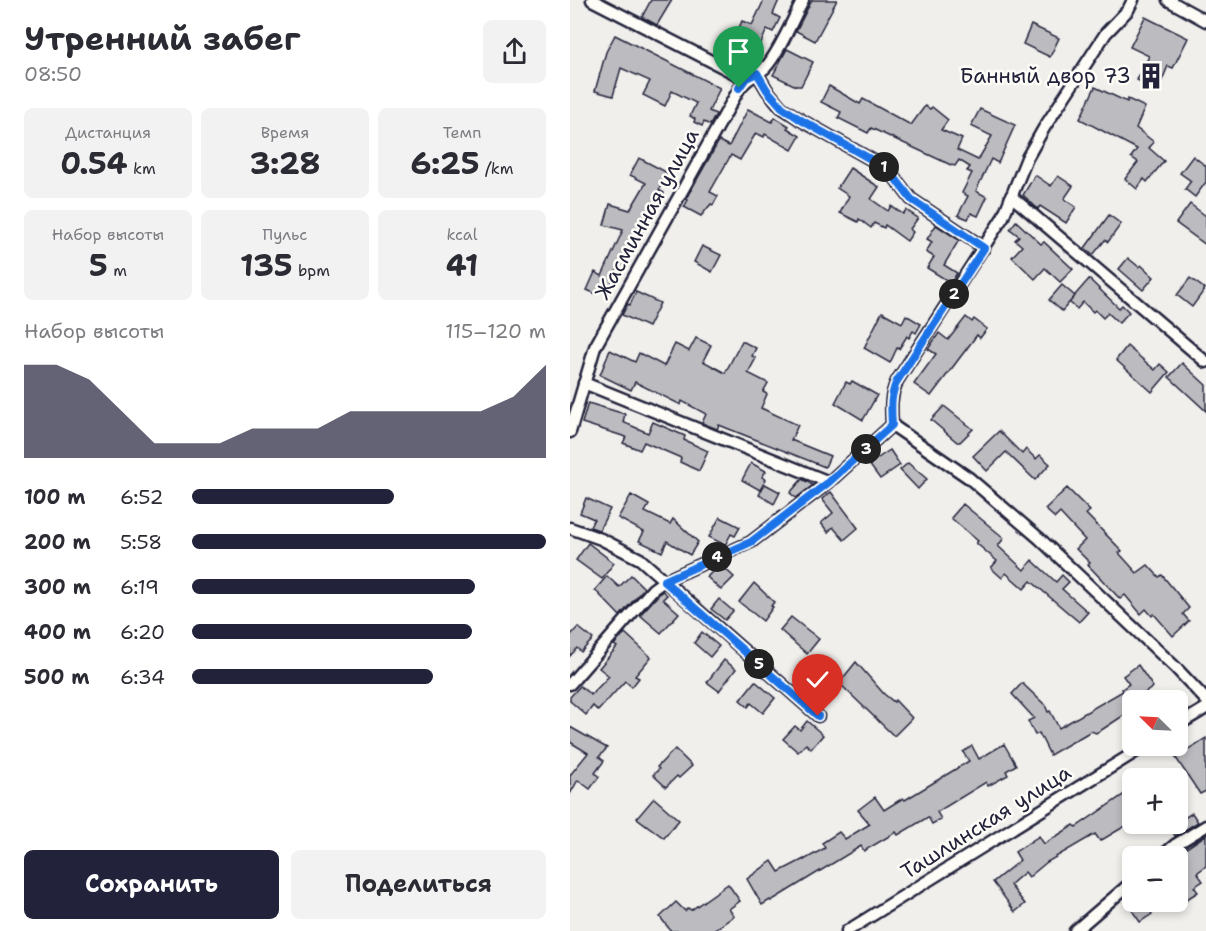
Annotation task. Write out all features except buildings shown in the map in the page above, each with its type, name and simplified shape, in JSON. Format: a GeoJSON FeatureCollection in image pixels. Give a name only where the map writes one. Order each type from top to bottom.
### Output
{"type":"FeatureCollection","features":[{"type":"Feature","properties":{"kind":"street"},"geometry":{"type":"LineString","coordinates":[[592,0],[746,78],[757,73],[771,59],[803,0]]}},
{"type":"Feature","properties":{"kind":"street"},"geometry":{"type":"LineString","coordinates":[[1133,0],[1128,10],[1106,33],[1044,128],[1027,158],[1003,217],[897,381],[890,405],[892,425],[969,478],[1040,539],[1176,668],[1206,700]]}},
{"type":"Feature","properties":{"kind":"street"},"geometry":{"type":"LineString","coordinates":[[1168,0],[1206,21]]}},
{"type":"Feature","properties":{"kind":"street"},"geometry":{"type":"LineString","coordinates":[[757,73],[767,90],[782,107],[888,169],[911,199],[984,248]]}},
{"type":"Feature","properties":{"kind":"street","name":"Жасминная улица"},"geometry":{"type":"LineString","coordinates":[[570,432],[595,347],[746,78]]}},
{"type":"Feature","properties":{"kind":"street"},"geometry":{"type":"LineString","coordinates":[[1011,196],[1206,362]]}},
{"type":"Feature","properties":{"kind":"street"},"geometry":{"type":"LineString","coordinates":[[584,383],[829,482]]}},
{"type":"Feature","properties":{"kind":"street"},"geometry":{"type":"LineString","coordinates":[[570,684],[653,589],[664,581],[751,542],[829,482],[892,425]]}},
{"type":"Feature","properties":{"kind":"street"},"geometry":{"type":"LineString","coordinates":[[570,528],[601,539],[640,559],[818,716]]}},
{"type":"Feature","properties":{"kind":"street"},"geometry":{"type":"LineString","coordinates":[[1188,719],[1206,708]]}},
{"type":"Feature","properties":{"kind":"street","name":"Ташлинская улица"},"geometry":{"type":"LineString","coordinates":[[847,931],[1129,756]]}},
{"type":"Feature","properties":{"kind":"street"},"geometry":{"type":"LineString","coordinates":[[1174,846],[1206,826]]}},
{"type":"Feature","properties":{"kind":"street"},"geometry":{"type":"LineString","coordinates":[[1075,931],[1122,891]]}},
{"type":"Feature","properties":{"kind":"place","name":"Банный двор 73"},"geometry":{"type":"Point","coordinates":[1151,76]}},
{"type":"Feature","properties":{"kind":"route"},"geometry":{"type":"LineString","coordinates":[[739,88],[746,78],[757,73],[767,90],[782,107],[888,169],[911,199],[984,248],[897,381],[890,405],[892,425],[829,482],[751,542],[664,581],[818,716]]}}]}
